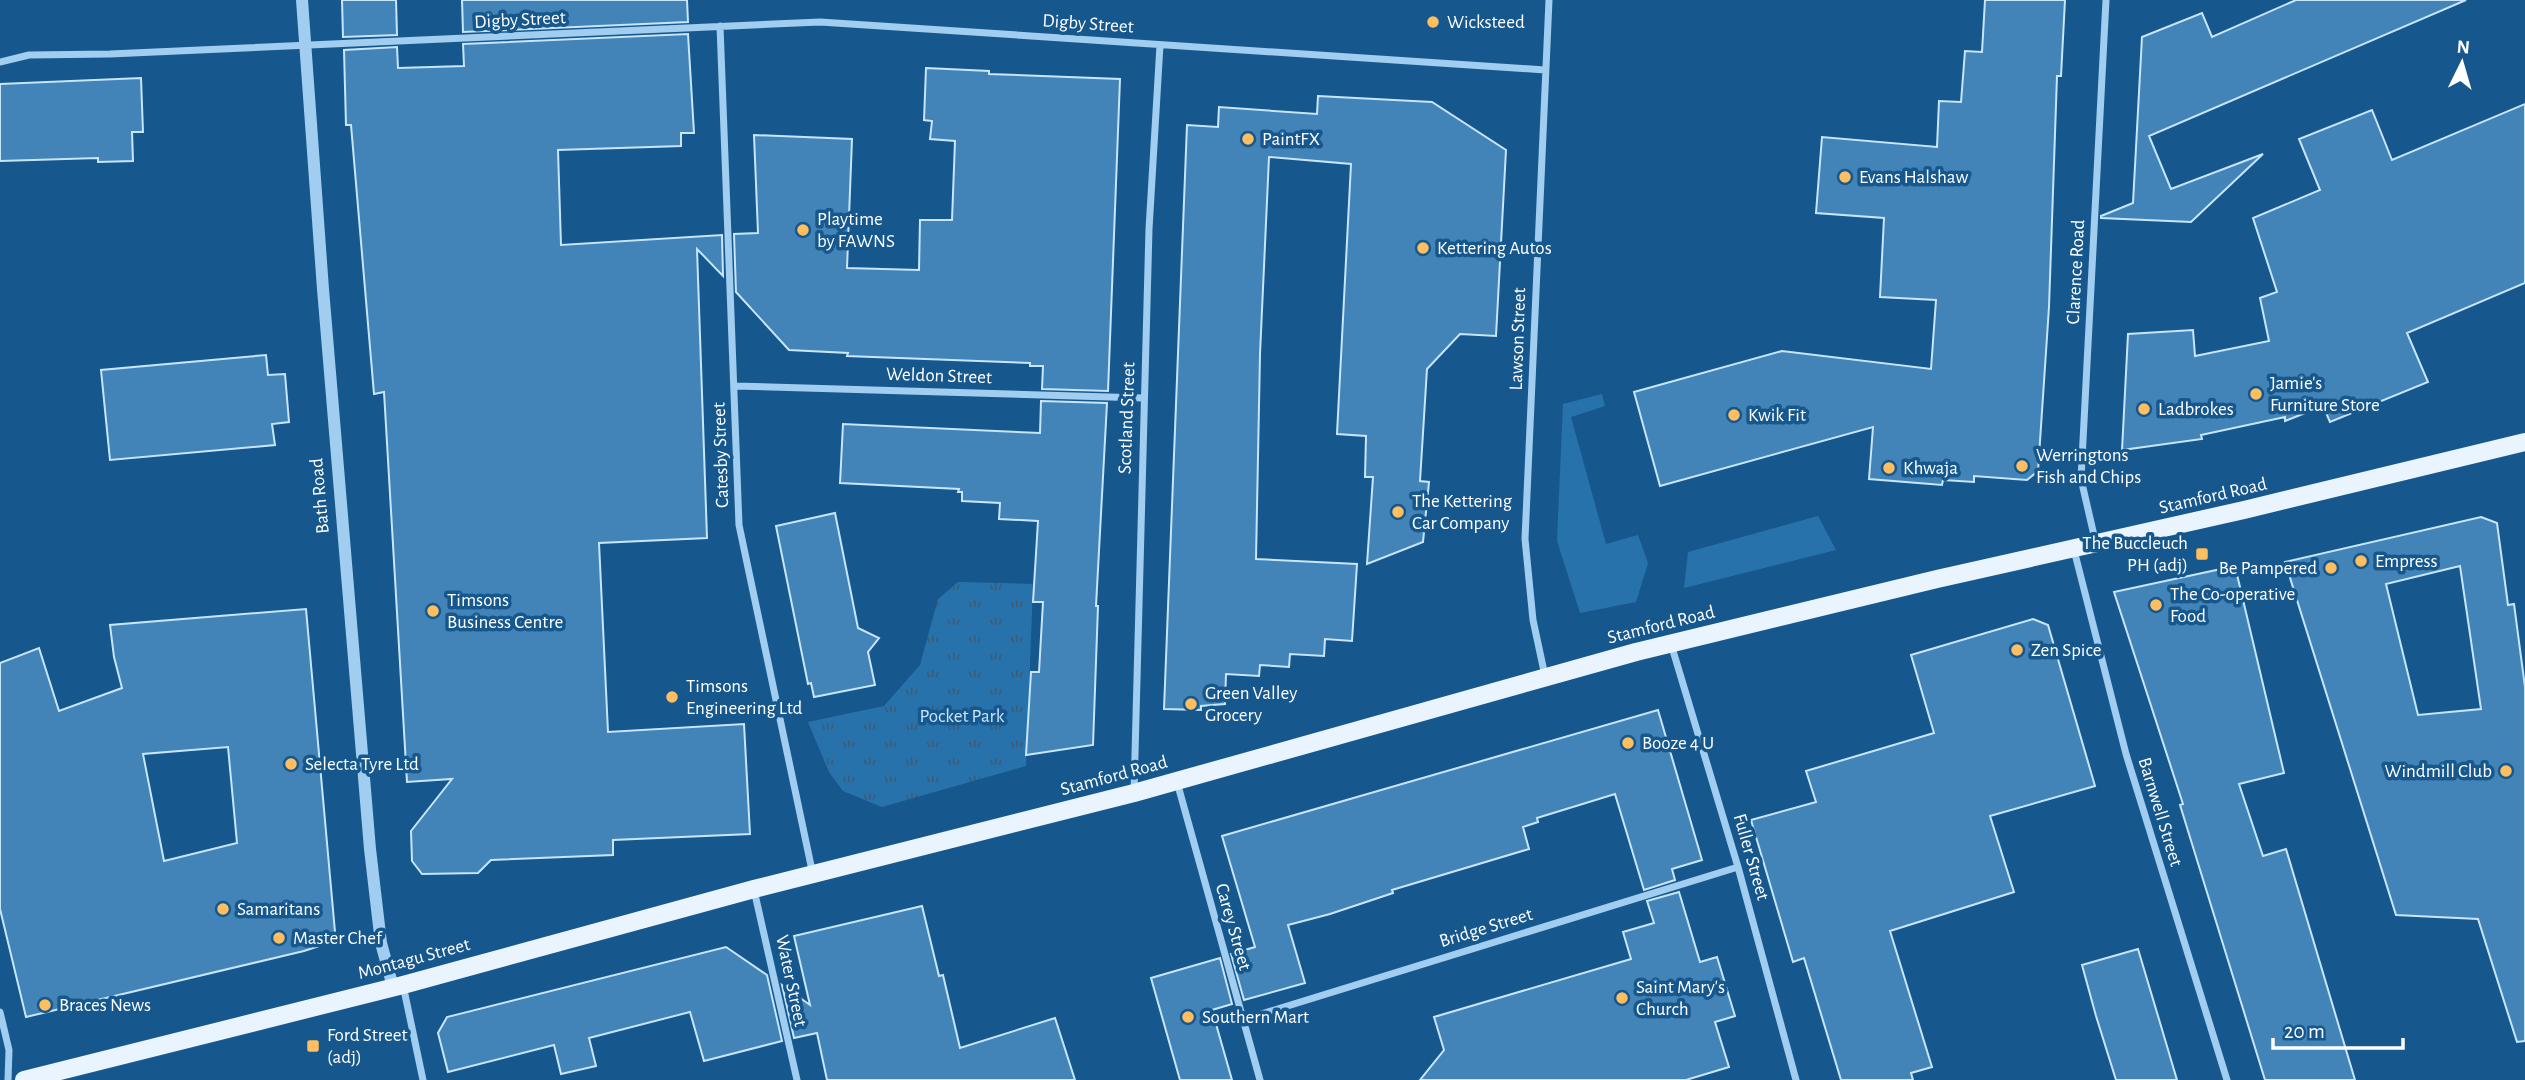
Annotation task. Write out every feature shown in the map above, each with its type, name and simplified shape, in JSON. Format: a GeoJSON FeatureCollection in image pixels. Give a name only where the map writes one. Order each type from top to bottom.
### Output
{"type":"FeatureCollection","features":[{"type":"Feature","properties":{"kind":"main road","name":"Stamford Road"},"geometry":{"type":"LineString","coordinates":[[813,875],[1134,793],[1671,644],[2525,442]]}},
{"type":"Feature","properties":{"kind":"main road","name":"Montagu Street"},"geometry":{"type":"LineString","coordinates":[[24,1080],[398,986],[813,875]]}},
{"type":"Feature","properties":{"kind":"street","name":"Bath Road"},"geometry":{"type":"LineString","coordinates":[[302,0],[370,849],[381,943],[398,986]]}},
{"type":"Feature","properties":{"kind":"street","name":"Lawson Street"},"geometry":{"type":"LineString","coordinates":[[1546,677],[1533,620],[1524,539],[1549,0]]}},
{"type":"Feature","properties":{"kind":"street","name":"Clarence Road"},"geometry":{"type":"LineString","coordinates":[[2096,544],[2081,479],[2106,0]]}},
{"type":"Feature","properties":{"kind":"street","name":"Digby Street"},"geometry":{"type":"LineString","coordinates":[[0,61],[29,55],[110,54],[820,22],[1545,70]]}},
{"type":"Feature","properties":{"kind":"street","name":"Catesby Street"},"geometry":{"type":"LineString","coordinates":[[720,26],[739,525],[813,875]]}},
{"type":"Feature","properties":{"kind":"street","name":"Scotland Street"},"geometry":{"type":"LineString","coordinates":[[1134,793],[1143,398],[1149,229],[1160,45]]}},
{"type":"Feature","properties":{"kind":"street","name":"Weldon Street"},"geometry":{"type":"LineString","coordinates":[[735,386],[1143,398]]}},
{"type":"Feature","properties":{"kind":"street","name":"Barnwell Street"},"geometry":{"type":"LineString","coordinates":[[2074,550],[2126,754],[2227,1080]]}},
{"type":"Feature","properties":{"kind":"street","name":"Fuller Street"},"geometry":{"type":"LineString","coordinates":[[1671,644],[1738,867],[1796,1080]]}},
{"type":"Feature","properties":{"kind":"street","name":"Carey Street"},"geometry":{"type":"LineString","coordinates":[[1177,781],[1260,1080]]}},
{"type":"Feature","properties":{"kind":"street","name":"Bridge Street"},"geometry":{"type":"LineString","coordinates":[[1242,1020],[1738,867]]}},
{"type":"Feature","properties":{"kind":"street","name":"Water Street"},"geometry":{"type":"LineString","coordinates":[[754,889],[797,1080]]}},
{"type":"Feature","properties":{"kind":"street"},"geometry":{"type":"LineString","coordinates":[[398,986],[424,1080]]}},
{"type":"Feature","properties":{"kind":"street"},"geometry":{"type":"LineString","coordinates":[[0,1012],[9,1050],[8,1080]]}},
{"type":"Feature","properties":{"kind":"green space"},"geometry":{"type":"Polygon","coordinates":[[[1602,394],[1605,406],[1571,417],[1606,544],[1638,535],[1648,563],[1636,602],[1580,613],[1557,541],[1563,404],[1602,394]]]}},
{"type":"Feature","properties":{"kind":"green space"},"geometry":{"type":"Polygon","coordinates":[[[1818,516],[1836,550],[1684,588],[1688,552],[1818,516]]]}},
{"type":"Feature","properties":{"kind":"green space","name":"Pocket Park"},"geometry":{"type":"Polygon","coordinates":[[[958,582],[1033,584],[1026,766],[882,807],[843,791],[829,772],[808,722],[884,706],[920,665],[938,599],[958,582]]]}},
{"type":"Feature","properties":{"kind":"building"},"geometry":{"type":"Polygon","coordinates":[[[342,0],[396,0],[397,35],[343,37],[342,0]]]}},
{"type":"Feature","properties":{"kind":"building"},"geometry":{"type":"Polygon","coordinates":[[[462,0],[687,0],[688,22],[463,32],[462,0]]]}},
{"type":"Feature","properties":{"kind":"building"},"geometry":{"type":"Polygon","coordinates":[[[1985,0],[2065,0],[2061,76],[2057,76],[2049,307],[2038,471],[2027,480],[1974,476],[1974,482],[1943,480],[1942,485],[1869,479],[1873,427],[1660,486],[1634,392],[1782,351],[1931,369],[1936,300],[1880,297],[1884,218],[1816,213],[1822,137],[1937,147],[1939,101],[1961,102],[1965,51],[1982,52],[1985,0]]]}},
{"type":"Feature","properties":{"kind":"building"},"geometry":{"type":"Polygon","coordinates":[[[2296,0],[2466,0],[2149,136],[2171,189],[2263,154],[2191,222],[2101,218],[2133,203],[2142,37],[2202,13],[2212,37],[2296,0]]]}},
{"type":"Feature","properties":{"kind":"building"},"geometry":{"type":"Polygon","coordinates":[[[688,34],[694,133],[681,133],[681,146],[558,150],[561,245],[722,235],[723,276],[697,249],[707,538],[599,543],[608,732],[744,724],[750,834],[613,840],[613,855],[491,860],[478,873],[422,874],[412,861],[411,831],[452,779],[407,782],[384,392],[374,394],[351,125],[346,125],[344,50],[397,47],[398,68],[464,66],[463,44],[688,34]]]}},
{"type":"Feature","properties":{"kind":"building"},"geometry":{"type":"Polygon","coordinates":[[[926,68],[989,71],[989,74],[1120,79],[1108,391],[1042,389],[1043,366],[1030,366],[1030,363],[847,356],[848,353],[789,350],[736,292],[734,234],[758,233],[754,135],[852,139],[847,268],[919,270],[920,220],[952,220],[955,141],[930,139],[932,121],[924,120],[926,68]]]}},
{"type":"Feature","properties":{"kind":"building"},"geometry":{"type":"Polygon","coordinates":[[[141,78],[143,132],[132,132],[133,161],[98,162],[98,158],[0,161],[0,84],[141,78]]]}},
{"type":"Feature","properties":{"kind":"building"},"geometry":{"type":"Polygon","coordinates":[[[1318,96],[1432,102],[1506,150],[1496,336],[1460,334],[1427,369],[1420,481],[1429,482],[1423,542],[1367,564],[1373,477],[1365,477],[1366,436],[1337,434],[1351,164],[1269,157],[1260,354],[1256,559],[1357,564],[1352,641],[1325,639],[1324,656],[1290,654],[1289,667],[1260,665],[1259,676],[1226,674],[1225,704],[1201,706],[1201,710],[1164,709],[1187,125],[1218,127],[1219,107],[1317,114],[1318,96]]]}},
{"type":"Feature","properties":{"kind":"building"},"geometry":{"type":"Polygon","coordinates":[[[2525,104],[2525,283],[2407,333],[2428,382],[2330,422],[2323,406],[2285,421],[2285,417],[2201,435],[2202,439],[2122,450],[2128,334],[2193,330],[2195,356],[2269,341],[2260,298],[2277,292],[2253,218],[2320,190],[2299,139],[2372,110],[2392,160],[2525,104]]]}},
{"type":"Feature","properties":{"kind":"building"},"geometry":{"type":"Polygon","coordinates":[[[266,355],[268,375],[285,374],[289,422],[272,424],[275,445],[110,460],[101,370],[266,355]]]}},
{"type":"Feature","properties":{"kind":"building"},"geometry":{"type":"Polygon","coordinates":[[[1041,401],[1107,403],[1096,606],[1093,745],[1026,755],[1031,672],[1039,672],[1043,602],[1033,602],[1038,521],[999,519],[1000,503],[962,501],[962,492],[958,492],[959,489],[840,483],[843,424],[1040,433],[1041,401]]]}},
{"type":"Feature","properties":{"kind":"building"},"geometry":{"type":"Polygon","coordinates":[[[835,513],[858,628],[879,638],[868,652],[875,685],[814,697],[811,683],[808,684],[776,526],[835,513]]]}},
{"type":"Feature","properties":{"kind":"building"},"geometry":{"type":"Polygon","coordinates":[[[2481,517],[2497,523],[2508,605],[2514,604],[2525,687],[2525,1041],[2517,1042],[2478,919],[2396,915],[2285,562],[2481,517]],[[2460,566],[2386,584],[2418,715],[2481,709],[2460,566]]]}},
{"type":"Feature","properties":{"kind":"building"},"geometry":{"type":"Polygon","coordinates":[[[2235,566],[2284,773],[2239,784],[2263,856],[2286,849],[2355,1080],[2265,1080],[2180,805],[2183,804],[2114,592],[2235,566]]]}},
{"type":"Feature","properties":{"kind":"building"},"geometry":{"type":"Polygon","coordinates":[[[306,609],[335,932],[329,943],[304,951],[26,1017],[0,909],[0,663],[39,648],[59,711],[122,688],[110,625],[306,609]],[[228,747],[143,754],[164,861],[237,843],[228,747]]]}},
{"type":"Feature","properties":{"kind":"building"},"geometry":{"type":"Polygon","coordinates":[[[2033,619],[2048,625],[2095,786],[1990,816],[2014,892],[1890,931],[1932,1067],[1911,1073],[1913,1080],[1841,1080],[1804,958],[1793,962],[1751,820],[1816,802],[1806,771],[1934,733],[1911,655],[2033,619]]]}},
{"type":"Feature","properties":{"kind":"building"},"geometry":{"type":"Polygon","coordinates":[[[1658,710],[1702,860],[1672,869],[1675,880],[1644,890],[1615,794],[1537,818],[1538,822],[1523,827],[1529,849],[1392,890],[1393,893],[1330,914],[1288,925],[1305,983],[1244,1000],[1231,954],[1255,947],[1222,836],[1658,710]]]}},
{"type":"Feature","properties":{"kind":"building","name":"Saint Mary's Church"},"geometry":{"type":"Polygon","coordinates":[[[1679,892],[1700,962],[1717,957],[1735,1016],[1715,1022],[1729,1067],[1686,1080],[1420,1080],[1444,1050],[1434,1017],[1631,959],[1623,932],[1654,923],[1647,901],[1679,892]]]}},
{"type":"Feature","properties":{"kind":"building"},"geometry":{"type":"Polygon","coordinates":[[[922,906],[939,976],[943,975],[960,1048],[1055,1018],[1075,1080],[827,1080],[817,1033],[794,1038],[782,985],[810,1005],[794,936],[922,906]]]}},
{"type":"Feature","properties":{"kind":"building"},"geometry":{"type":"Polygon","coordinates":[[[726,947],[767,975],[782,1041],[704,1061],[690,1012],[589,1038],[596,1066],[561,1074],[554,1045],[448,1072],[438,1033],[447,1017],[726,947]]]}},
{"type":"Feature","properties":{"kind":"building"},"geometry":{"type":"Polygon","coordinates":[[[2138,949],[2177,1080],[2116,1080],[2096,1016],[2082,965],[2138,949]]]}},
{"type":"Feature","properties":{"kind":"building","name":"Southern Mart"},"geometry":{"type":"Polygon","coordinates":[[[1220,958],[1232,1004],[1212,1010],[1232,1080],[1180,1080],[1151,978],[1220,958]]]}},
{"type":"Feature","properties":{"kind":"place","name":"Wicksteed"},"geometry":{"type":"Point","coordinates":[1433,22]}},
{"type":"Feature","properties":{"kind":"place","name":"PaintFX"},"geometry":{"type":"Point","coordinates":[1248,139]}},
{"type":"Feature","properties":{"kind":"place","name":"Evans Halshaw"},"geometry":{"type":"Point","coordinates":[1845,177]}},
{"type":"Feature","properties":{"kind":"place","name":"Playtime by FAWNS"},"geometry":{"type":"Point","coordinates":[803,230]}},
{"type":"Feature","properties":{"kind":"place","name":"Kettering Autos"},"geometry":{"type":"Point","coordinates":[1423,248]}},
{"type":"Feature","properties":{"kind":"place","name":"Jamie's Furniture Store"},"geometry":{"type":"Point","coordinates":[2256,394]}},
{"type":"Feature","properties":{"kind":"place","name":"Ladbrokes"},"geometry":{"type":"Point","coordinates":[2144,409]}},
{"type":"Feature","properties":{"kind":"place","name":"Kwik Fit"},"geometry":{"type":"Point","coordinates":[1734,415]}},
{"type":"Feature","properties":{"kind":"place","name":"Werringtons Fish and Chips"},"geometry":{"type":"Point","coordinates":[2022,466]}},
{"type":"Feature","properties":{"kind":"place","name":"Khwaja"},"geometry":{"type":"Point","coordinates":[1889,468]}},
{"type":"Feature","properties":{"kind":"place","name":"The Kettering Car Company"},"geometry":{"type":"Point","coordinates":[1398,512]}},
{"type":"Feature","properties":{"kind":"place","name":"The Buccleuch PH (adj)"},"geometry":{"type":"Point","coordinates":[2202,554]}},
{"type":"Feature","properties":{"kind":"place","name":"Empress"},"geometry":{"type":"Point","coordinates":[2361,561]}},
{"type":"Feature","properties":{"kind":"place","name":"Be Pampered"},"geometry":{"type":"Point","coordinates":[2331,568]}},
{"type":"Feature","properties":{"kind":"place","name":"The Co-operative Food"},"geometry":{"type":"Point","coordinates":[2156,605]}},
{"type":"Feature","properties":{"kind":"place","name":"Timsons Business Centre"},"geometry":{"type":"Point","coordinates":[433,611]}},
{"type":"Feature","properties":{"kind":"place","name":"Zen Spice"},"geometry":{"type":"Point","coordinates":[2017,650]}},
{"type":"Feature","properties":{"kind":"place","name":"Timsons Engineering Ltd"},"geometry":{"type":"Point","coordinates":[672,697]}},
{"type":"Feature","properties":{"kind":"place","name":"Green Valley Grocery"},"geometry":{"type":"Point","coordinates":[1191,704]}},
{"type":"Feature","properties":{"kind":"place","name":"Booze 4 U"},"geometry":{"type":"Point","coordinates":[1628,743]}},
{"type":"Feature","properties":{"kind":"place","name":"Selecta Tyre Ltd"},"geometry":{"type":"Point","coordinates":[291,764]}},
{"type":"Feature","properties":{"kind":"place","name":"Windmill Club"},"geometry":{"type":"Point","coordinates":[2506,771]}},
{"type":"Feature","properties":{"kind":"place","name":"Samaritans"},"geometry":{"type":"Point","coordinates":[223,909]}},
{"type":"Feature","properties":{"kind":"place","name":"Master Chef"},"geometry":{"type":"Point","coordinates":[279,938]}},
{"type":"Feature","properties":{"kind":"place","name":"Saint Mary's Church"},"geometry":{"type":"Point","coordinates":[1622,998]}},
{"type":"Feature","properties":{"kind":"place","name":"Braces News"},"geometry":{"type":"Point","coordinates":[45,1005]}},
{"type":"Feature","properties":{"kind":"place","name":"Southern Mart"},"geometry":{"type":"Point","coordinates":[1188,1017]}},
{"type":"Feature","properties":{"kind":"place","name":"Ford Street (adj)"},"geometry":{"type":"Point","coordinates":[313,1046]}}]}
